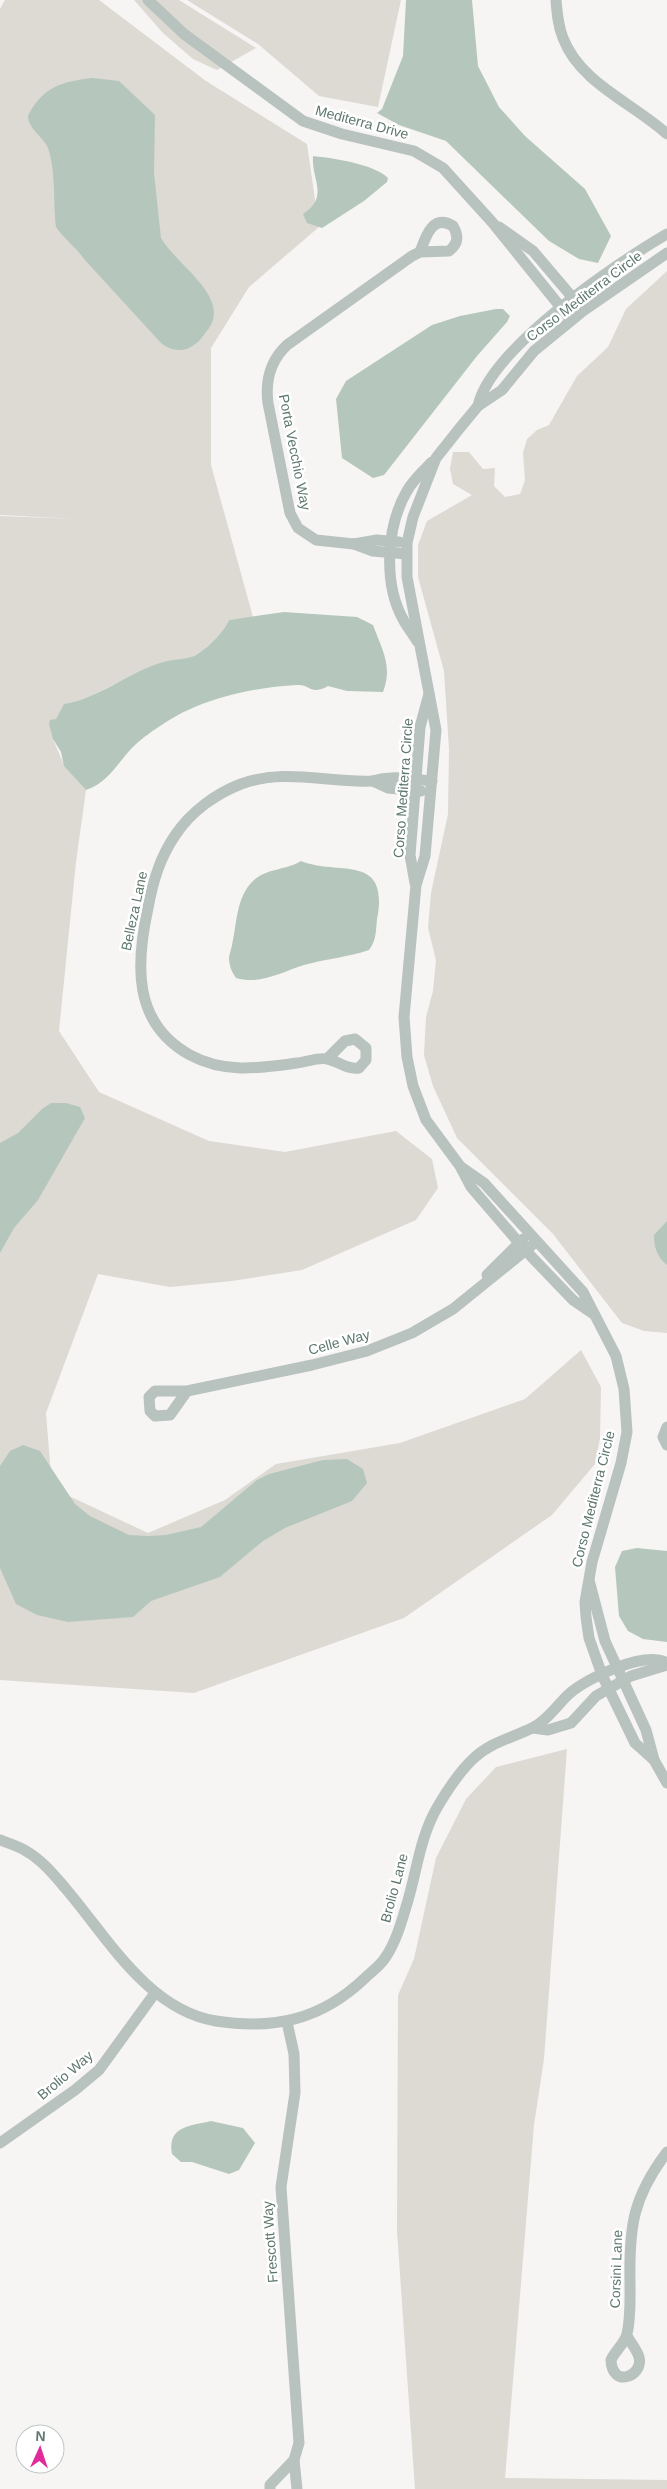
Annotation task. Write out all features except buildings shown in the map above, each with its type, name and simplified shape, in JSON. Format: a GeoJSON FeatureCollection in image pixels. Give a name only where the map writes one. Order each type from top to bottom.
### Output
{"type":"FeatureCollection","features":[{"type":"Feature","properties":{"kind":"street","name":"Mediterra Drive"},"geometry":{"type":"LineString","coordinates":[[148,0],[184,34],[303,121],[335,132],[414,151],[443,168],[492,222],[571,320]]}},
{"type":"Feature","properties":{"kind":"street"},"geometry":{"type":"LineString","coordinates":[[556,0],[563,39],[580,66],[594,79],[667,134]]}},
{"type":"Feature","properties":{"kind":"street","name":"Mediterra Drive"},"geometry":{"type":"LineString","coordinates":[[492,222],[521,240],[533,251],[583,311]]}},
{"type":"Feature","properties":{"kind":"street","name":"Corso Mediterra Circle"},"geometry":{"type":"LineString","coordinates":[[478,406],[481,392],[490,378],[529,336],[573,298],[620,262],[667,234]]}},
{"type":"Feature","properties":{"kind":"street","name":"Porta Vecchio Way"},"geometry":{"type":"LineString","coordinates":[[407,548],[392,547],[368,550],[354,544],[316,540],[302,532],[294,521],[268,402],[268,378],[274,360],[287,345],[420,252]]}},
{"type":"Feature","properties":{"kind":"street","name":"Corso Mediterra Circle"},"geometry":{"type":"LineString","coordinates":[[592,1313],[573,1300],[523,1247],[472,1187],[460,1166],[426,1120],[413,1086],[406,1057],[404,1017],[416,885],[425,856],[436,730],[407,577],[407,548],[414,517],[436,458],[478,406],[502,390],[534,351],[571,320],[667,252]]}},
{"type":"Feature","properties":{"kind":"street"},"geometry":{"type":"LineString","coordinates":[[419,644],[404,621],[395,598],[392,584],[392,547],[396,517],[406,492],[416,478],[436,458]]}},
{"type":"Feature","properties":{"kind":"street","name":"Corso Mediterra Circle"},"geometry":{"type":"LineString","coordinates":[[416,885],[410,855],[420,727],[429,694]]}},
{"type":"Feature","properties":{"kind":"street","name":"Belleza Lane"},"geometry":{"type":"LineString","coordinates":[[327,1059],[241,1070],[215,1065],[190,1055],[169,1038],[149,1009],[140,975],[140,943],[154,882],[163,855],[176,833],[203,805],[239,785],[267,777],[303,775],[372,781],[388,788],[416,785],[432,786]]}},
{"type":"Feature","properties":{"kind":"street","name":"Corso Mediterra Circle"},"geometry":{"type":"LineString","coordinates":[[460,1166],[484,1183],[583,1292],[592,1313],[616,1356],[624,1389],[627,1432],[621,1463],[596,1542],[585,1602],[586,1617],[590,1638],[602,1675],[636,1743],[654,1760]]}},
{"type":"Feature","properties":{"kind":"street","name":"Celle Way"},"geometry":{"type":"LineString","coordinates":[[187,1391],[312,1365],[368,1351],[412,1333],[453,1309],[483,1284],[488,1273],[523,1247],[534,1236]]}},
{"type":"Feature","properties":{"kind":"street"},"geometry":{"type":"LineString","coordinates":[[667,1427],[663,1437],[667,1444]]}},
{"type":"Feature","properties":{"kind":"street","name":"Corso Mediterra Circle"},"geometry":{"type":"LineString","coordinates":[[589,1580],[605,1641],[646,1730],[654,1760],[667,1784]]}},
{"type":"Feature","properties":{"kind":"street","name":"Brolio Lane"},"geometry":{"type":"LineString","coordinates":[[0,1840],[25,1850],[47,1867],[94,1922],[128,1967],[155,1993],[187,2012],[213,2021],[264,2025],[286,2022],[329,2007],[359,1984],[384,1959],[396,1935],[407,1905],[423,1837],[446,1794],[474,1758],[492,1744],[533,1728],[571,1692],[602,1675],[649,1658],[661,1660],[667,1664]]}},
{"type":"Feature","properties":{"kind":"street","name":"Brolio Lane"},"geometry":{"type":"LineString","coordinates":[[533,1728],[548,1730],[571,1723],[589,1701],[609,1688],[641,1672],[667,1664]]}},
{"type":"Feature","properties":{"kind":"street","name":"Brolio Way"},"geometry":{"type":"LineString","coordinates":[[0,2143],[75,2090],[99,2070],[155,1993]]}},
{"type":"Feature","properties":{"kind":"street","name":"Frescott Way"},"geometry":{"type":"LineString","coordinates":[[286,2022],[294,2054],[295,2093],[280,2188],[293,2376],[298,2411],[299,2443],[294,2460],[297,2489]]}},
{"type":"Feature","properties":{"kind":"street","name":"Corsini Lane"},"geometry":{"type":"LineString","coordinates":[[627,2336],[630,2308],[630,2230],[638,2201],[649,2178],[667,2152]]}},
{"type":"Feature","properties":{"kind":"street"},"geometry":{"type":"LineString","coordinates":[[270,2489],[270,2485],[294,2460]]}},
{"type":"Feature","properties":{"kind":"shaded area"},"geometry":{"type":"Polygon","coordinates":[[[5,0],[99,0],[206,81],[307,144],[319,227],[249,287],[211,348],[211,465],[253,617],[229,620],[214,640],[194,656],[146,670],[86,698],[65,704],[53,739],[64,765],[86,790],[76,862],[59,1031],[99,1092],[209,1141],[285,1152],[396,1131],[432,1159],[438,1188],[416,1220],[302,1270],[232,1281],[170,1287],[98,1274],[46,1413],[52,1488],[148,1533],[225,1500],[276,1464],[400,1443],[525,1399],[581,1350],[601,1387],[600,1438],[595,1464],[552,1515],[404,1618],[194,1693],[0,1680],[0,516],[77,519],[0,515],[0,9],[5,0]]]}},
{"type":"Feature","properties":{"kind":"shaded area"},"geometry":{"type":"Polygon","coordinates":[[[134,0],[179,0],[256,48],[217,70],[193,59],[163,33],[134,0]]]}},
{"type":"Feature","properties":{"kind":"shaded area"},"geometry":{"type":"Polygon","coordinates":[[[187,0],[401,0],[378,107],[319,96],[258,44],[187,0]]]}},
{"type":"Feature","properties":{"kind":"shaded area"},"geometry":{"type":"Polygon","coordinates":[[[406,0],[472,0],[478,66],[499,107],[525,136],[585,189],[611,236],[598,263],[579,259],[549,241],[446,141],[399,125],[377,113],[382,109],[403,56],[406,0]]]}},
{"type":"Feature","properties":{"kind":"shaded area"},"geometry":{"type":"Polygon","coordinates":[[[93,78],[119,81],[155,115],[154,173],[161,238],[200,283],[213,307],[213,320],[201,339],[192,347],[178,350],[171,349],[161,343],[56,227],[51,157],[46,144],[30,125],[28,116],[40,98],[54,87],[72,81],[93,78]]]}},
{"type":"Feature","properties":{"kind":"shaded area"},"geometry":{"type":"Polygon","coordinates":[[[313,156],[363,165],[382,173],[388,178],[387,182],[364,201],[322,228],[307,223],[303,214],[311,208],[318,194],[313,156]]]}},
{"type":"Feature","properties":{"kind":"shaded area"},"geometry":{"type":"Polygon","coordinates":[[[667,271],[667,1333],[644,1331],[622,1323],[553,1234],[457,1138],[433,1086],[424,1055],[426,1017],[433,991],[436,960],[428,928],[431,893],[448,814],[449,749],[444,671],[418,577],[418,545],[427,521],[472,495],[453,484],[450,469],[453,452],[469,452],[483,469],[495,468],[494,486],[505,497],[520,494],[525,480],[523,453],[527,439],[537,430],[549,425],[577,376],[608,347],[626,309],[667,271]]]}},
{"type":"Feature","properties":{"kind":"shaded area"},"geometry":{"type":"Polygon","coordinates":[[[503,309],[510,316],[507,322],[477,356],[384,475],[373,478],[342,458],[336,399],[346,381],[432,325],[460,316],[503,309]]]}},
{"type":"Feature","properties":{"kind":"shaded area"},"geometry":{"type":"Polygon","coordinates":[[[284,612],[357,617],[373,625],[387,666],[386,683],[383,692],[347,691],[328,686],[314,690],[297,685],[240,693],[199,705],[167,722],[135,745],[101,782],[86,790],[64,766],[61,752],[53,739],[49,724],[50,720],[56,719],[64,704],[89,697],[160,663],[194,656],[204,650],[214,640],[229,620],[284,612]]]}},
{"type":"Feature","properties":{"kind":"shaded area"},"geometry":{"type":"Polygon","coordinates":[[[301,861],[315,865],[356,870],[367,874],[375,882],[379,895],[375,937],[372,946],[369,950],[304,965],[262,979],[245,980],[236,978],[232,972],[229,958],[240,902],[244,894],[259,876],[301,861]]]}},
{"type":"Feature","properties":{"kind":"shaded area"},"geometry":{"type":"Polygon","coordinates":[[[51,1103],[66,1103],[80,1107],[85,1118],[38,1200],[14,1228],[0,1253],[0,1143],[18,1133],[42,1109],[51,1103]]]}},
{"type":"Feature","properties":{"kind":"shaded area"},"geometry":{"type":"Polygon","coordinates":[[[667,1221],[667,1265],[657,1252],[654,1235],[667,1221]]]}},
{"type":"Feature","properties":{"kind":"shaded area"},"geometry":{"type":"Polygon","coordinates":[[[23,1445],[40,1451],[75,1504],[90,1516],[129,1535],[166,1535],[201,1527],[257,1480],[269,1474],[323,1460],[347,1459],[363,1469],[367,1483],[352,1501],[285,1528],[263,1541],[220,1577],[151,1601],[133,1617],[68,1622],[37,1615],[16,1604],[0,1568],[0,1466],[10,1451],[23,1445]]]}},
{"type":"Feature","properties":{"kind":"shaded area"},"geometry":{"type":"Polygon","coordinates":[[[637,1548],[667,1551],[667,1642],[643,1639],[628,1631],[619,1616],[615,1567],[622,1551],[637,1548]]]}},
{"type":"Feature","properties":{"kind":"shaded area"},"geometry":{"type":"Polygon","coordinates":[[[567,1749],[544,2059],[534,2125],[505,2478],[667,2480],[667,2489],[415,2489],[397,2231],[398,1995],[414,1959],[436,1858],[466,1799],[496,1767],[567,1749]]]}},
{"type":"Feature","properties":{"kind":"shaded area"},"geometry":{"type":"Polygon","coordinates":[[[211,2121],[243,2128],[255,2143],[239,2170],[229,2174],[192,2162],[181,2162],[172,2154],[171,2145],[177,2133],[188,2126],[211,2121]]]}}]}
